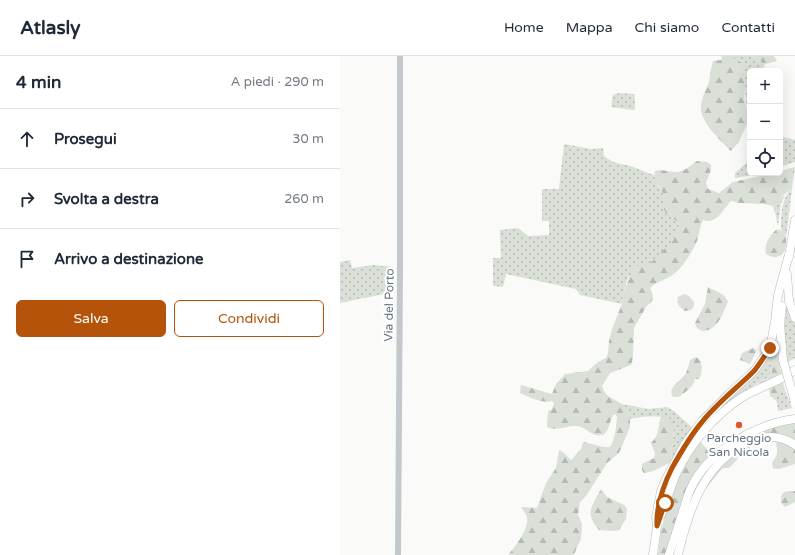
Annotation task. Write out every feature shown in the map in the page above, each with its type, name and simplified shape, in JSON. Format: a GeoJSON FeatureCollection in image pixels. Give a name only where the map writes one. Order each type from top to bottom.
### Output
{"type":"FeatureCollection","features":[{"type":"Feature","properties":{"kind":"main road"},"geometry":{"type":"LineString","coordinates":[[795,220],[780,324],[783,360],[795,402]]}},
{"type":"Feature","properties":{"kind":"main road"},"geometry":{"type":"LineString","coordinates":[[657,526],[656,517],[661,491],[685,444],[702,421],[755,370],[770,348],[778,295],[790,251]]}},
{"type":"Feature","properties":{"kind":"main road"},"geometry":{"type":"LineString","coordinates":[[787,274],[789,301],[795,318]]}},
{"type":"Feature","properties":{"kind":"main road"},"geometry":{"type":"LineString","coordinates":[[653,555],[657,526],[678,470],[691,446],[722,412],[741,398],[795,370]]}},
{"type":"Feature","properties":{"kind":"main road"},"geometry":{"type":"LineString","coordinates":[[669,555],[691,488],[710,461],[729,445],[755,431],[777,422],[795,419]]}},
{"type":"Feature","properties":{"kind":"main road"},"geometry":{"type":"LineString","coordinates":[[678,555],[686,526],[699,491],[716,465],[732,452],[749,442],[762,438],[771,436],[780,437],[795,445]]}},
{"type":"Feature","properties":{"kind":"street","name":"Via del Porto"},"geometry":{"type":"LineString","coordinates":[[398,555],[400,56]]}},
{"type":"Feature","properties":{"kind":"green space"},"geometry":{"type":"Polygon","coordinates":[[[722,56],[733,56],[734,60],[743,63],[745,68],[742,74],[745,83],[747,124],[738,143],[731,151],[708,126],[702,115],[701,109],[701,102],[709,82],[713,61],[721,60],[722,56]]]}},
{"type":"Feature","properties":{"kind":"green space"},"geometry":{"type":"Polygon","coordinates":[[[733,56],[752,56],[765,64],[764,68],[747,68],[747,107],[745,84],[742,74],[745,68],[734,60],[733,56]]]}},
{"type":"Feature","properties":{"kind":"green space"},"geometry":{"type":"Polygon","coordinates":[[[752,56],[774,56],[777,61],[765,64],[752,56]]]}},
{"type":"Feature","properties":{"kind":"green space"},"geometry":{"type":"Polygon","coordinates":[[[619,93],[634,94],[635,109],[611,107],[613,95],[619,93]]]}},
{"type":"Feature","properties":{"kind":"green space"},"geometry":{"type":"Polygon","coordinates":[[[783,137],[795,140],[795,162],[783,166],[783,137]]]}},
{"type":"Feature","properties":{"kind":"green space"},"geometry":{"type":"Polygon","coordinates":[[[564,144],[591,149],[603,148],[604,156],[611,161],[654,175],[656,183],[663,192],[664,198],[673,218],[679,223],[678,231],[673,240],[655,260],[647,267],[628,277],[622,304],[580,295],[576,289],[506,274],[503,287],[493,286],[493,258],[501,258],[500,230],[518,228],[528,236],[549,235],[549,221],[542,221],[542,189],[559,189],[564,144]]]}},
{"type":"Feature","properties":{"kind":"green space"},"geometry":{"type":"Polygon","coordinates":[[[697,161],[707,162],[711,165],[711,170],[706,183],[708,189],[719,193],[733,182],[760,176],[783,176],[783,170],[795,167],[792,189],[782,196],[779,203],[773,206],[731,201],[716,218],[708,221],[703,220],[697,241],[678,271],[650,288],[653,296],[652,301],[646,307],[634,328],[633,358],[631,365],[610,373],[602,386],[608,396],[622,404],[628,411],[630,427],[619,453],[607,463],[586,496],[580,502],[578,515],[582,524],[581,539],[574,555],[508,555],[521,538],[526,527],[527,517],[521,507],[537,508],[546,483],[556,468],[559,450],[571,460],[581,449],[583,442],[603,447],[610,447],[615,436],[617,416],[614,414],[607,431],[603,435],[594,435],[579,426],[558,429],[547,427],[548,411],[552,409],[554,403],[552,401],[544,402],[536,400],[520,393],[521,385],[552,394],[556,384],[565,374],[588,371],[598,362],[606,358],[612,329],[622,304],[623,296],[632,269],[641,264],[648,266],[673,240],[678,231],[679,223],[665,211],[662,190],[656,182],[654,176],[655,171],[662,170],[677,172],[686,169],[697,161]]]}},
{"type":"Feature","properties":{"kind":"green space"},"geometry":{"type":"Polygon","coordinates":[[[747,163],[747,176],[735,178],[735,173],[747,163]]]}},
{"type":"Feature","properties":{"kind":"green space"},"geometry":{"type":"Polygon","coordinates":[[[792,189],[786,239],[786,235],[781,230],[782,214],[786,197],[792,189]]]}},
{"type":"Feature","properties":{"kind":"green space"},"geometry":{"type":"Polygon","coordinates":[[[785,195],[781,204],[778,226],[773,206],[785,195]]]}},
{"type":"Feature","properties":{"kind":"green space"},"geometry":{"type":"Polygon","coordinates":[[[777,229],[784,232],[786,237],[786,247],[781,255],[772,257],[766,254],[766,244],[769,237],[777,229]]]}},
{"type":"Feature","properties":{"kind":"green space"},"geometry":{"type":"Polygon","coordinates":[[[350,260],[352,268],[373,265],[393,267],[393,292],[340,303],[340,262],[350,260]]]}},
{"type":"Feature","properties":{"kind":"green space"},"geometry":{"type":"Polygon","coordinates":[[[708,287],[725,296],[728,302],[716,325],[702,331],[697,328],[695,323],[705,304],[708,287]]]}},
{"type":"Feature","properties":{"kind":"green space"},"geometry":{"type":"Polygon","coordinates":[[[684,294],[689,296],[694,302],[694,306],[691,310],[685,311],[678,303],[678,297],[684,294]]]}},
{"type":"Feature","properties":{"kind":"green space"},"geometry":{"type":"Polygon","coordinates":[[[787,300],[795,319],[795,358],[788,362],[785,339],[787,300]]]}},
{"type":"Feature","properties":{"kind":"green space"},"geometry":{"type":"Polygon","coordinates":[[[775,343],[782,377],[755,386],[770,376],[772,369],[771,364],[766,363],[762,366],[775,343]]]}},
{"type":"Feature","properties":{"kind":"green space"},"geometry":{"type":"Polygon","coordinates":[[[753,348],[757,350],[750,364],[740,360],[742,353],[753,348]]]}},
{"type":"Feature","properties":{"kind":"green space"},"geometry":{"type":"Polygon","coordinates":[[[696,357],[700,360],[702,367],[699,379],[695,379],[691,387],[679,397],[673,397],[673,387],[686,373],[690,360],[696,357]]]}},
{"type":"Feature","properties":{"kind":"green space"},"geometry":{"type":"Polygon","coordinates":[[[766,363],[771,364],[772,370],[769,377],[756,384],[717,415],[666,489],[698,431],[766,363]]]}},
{"type":"Feature","properties":{"kind":"green space"},"geometry":{"type":"Polygon","coordinates":[[[783,382],[785,390],[773,398],[770,396],[769,388],[783,382]]]}},
{"type":"Feature","properties":{"kind":"green space"},"geometry":{"type":"Polygon","coordinates":[[[785,390],[792,408],[778,411],[777,402],[773,398],[785,390]]]}},
{"type":"Feature","properties":{"kind":"green space"},"geometry":{"type":"Polygon","coordinates":[[[622,404],[648,409],[667,407],[674,411],[694,429],[672,462],[671,452],[674,434],[670,419],[650,416],[630,419],[628,411],[622,404]]]}},
{"type":"Feature","properties":{"kind":"green space"},"geometry":{"type":"Polygon","coordinates":[[[661,416],[670,419],[675,425],[671,452],[672,462],[655,470],[644,473],[642,470],[642,464],[654,458],[655,453],[651,443],[658,433],[661,416]]]}},
{"type":"Feature","properties":{"kind":"green space"},"geometry":{"type":"Polygon","coordinates":[[[795,422],[795,443],[764,434],[765,429],[795,422]]]}},
{"type":"Feature","properties":{"kind":"green space"},"geometry":{"type":"Polygon","coordinates":[[[777,440],[795,448],[795,464],[779,469],[773,468],[772,463],[777,453],[777,440]]]}},
{"type":"Feature","properties":{"kind":"green space"},"geometry":{"type":"Polygon","coordinates":[[[700,441],[712,455],[679,512],[665,555],[658,555],[665,513],[671,492],[683,464],[700,441]]]}},
{"type":"Feature","properties":{"kind":"green space"},"geometry":{"type":"Polygon","coordinates":[[[741,450],[742,452],[738,455],[737,460],[729,468],[723,468],[703,491],[722,462],[741,450]]]}},
{"type":"Feature","properties":{"kind":"green space"},"geometry":{"type":"Polygon","coordinates":[[[601,489],[607,497],[624,505],[627,509],[626,519],[619,530],[599,530],[594,524],[591,514],[592,505],[601,489]]]}},
{"type":"Feature","properties":{"kind":"green space"},"geometry":{"type":"Polygon","coordinates":[[[795,491],[795,502],[785,507],[781,503],[781,496],[784,492],[795,491]]]}},
{"type":"Feature","properties":{"kind":"place","name":"Parcheggio San Nicola"},"geometry":{"type":"Point","coordinates":[739,425]}},
{"type":"Feature","properties":{"kind":"route"},"geometry":{"type":"LineString","coordinates":[[665,503],[657,526],[656,517],[661,491],[685,444],[702,421],[755,370],[770,348]]}}]}
